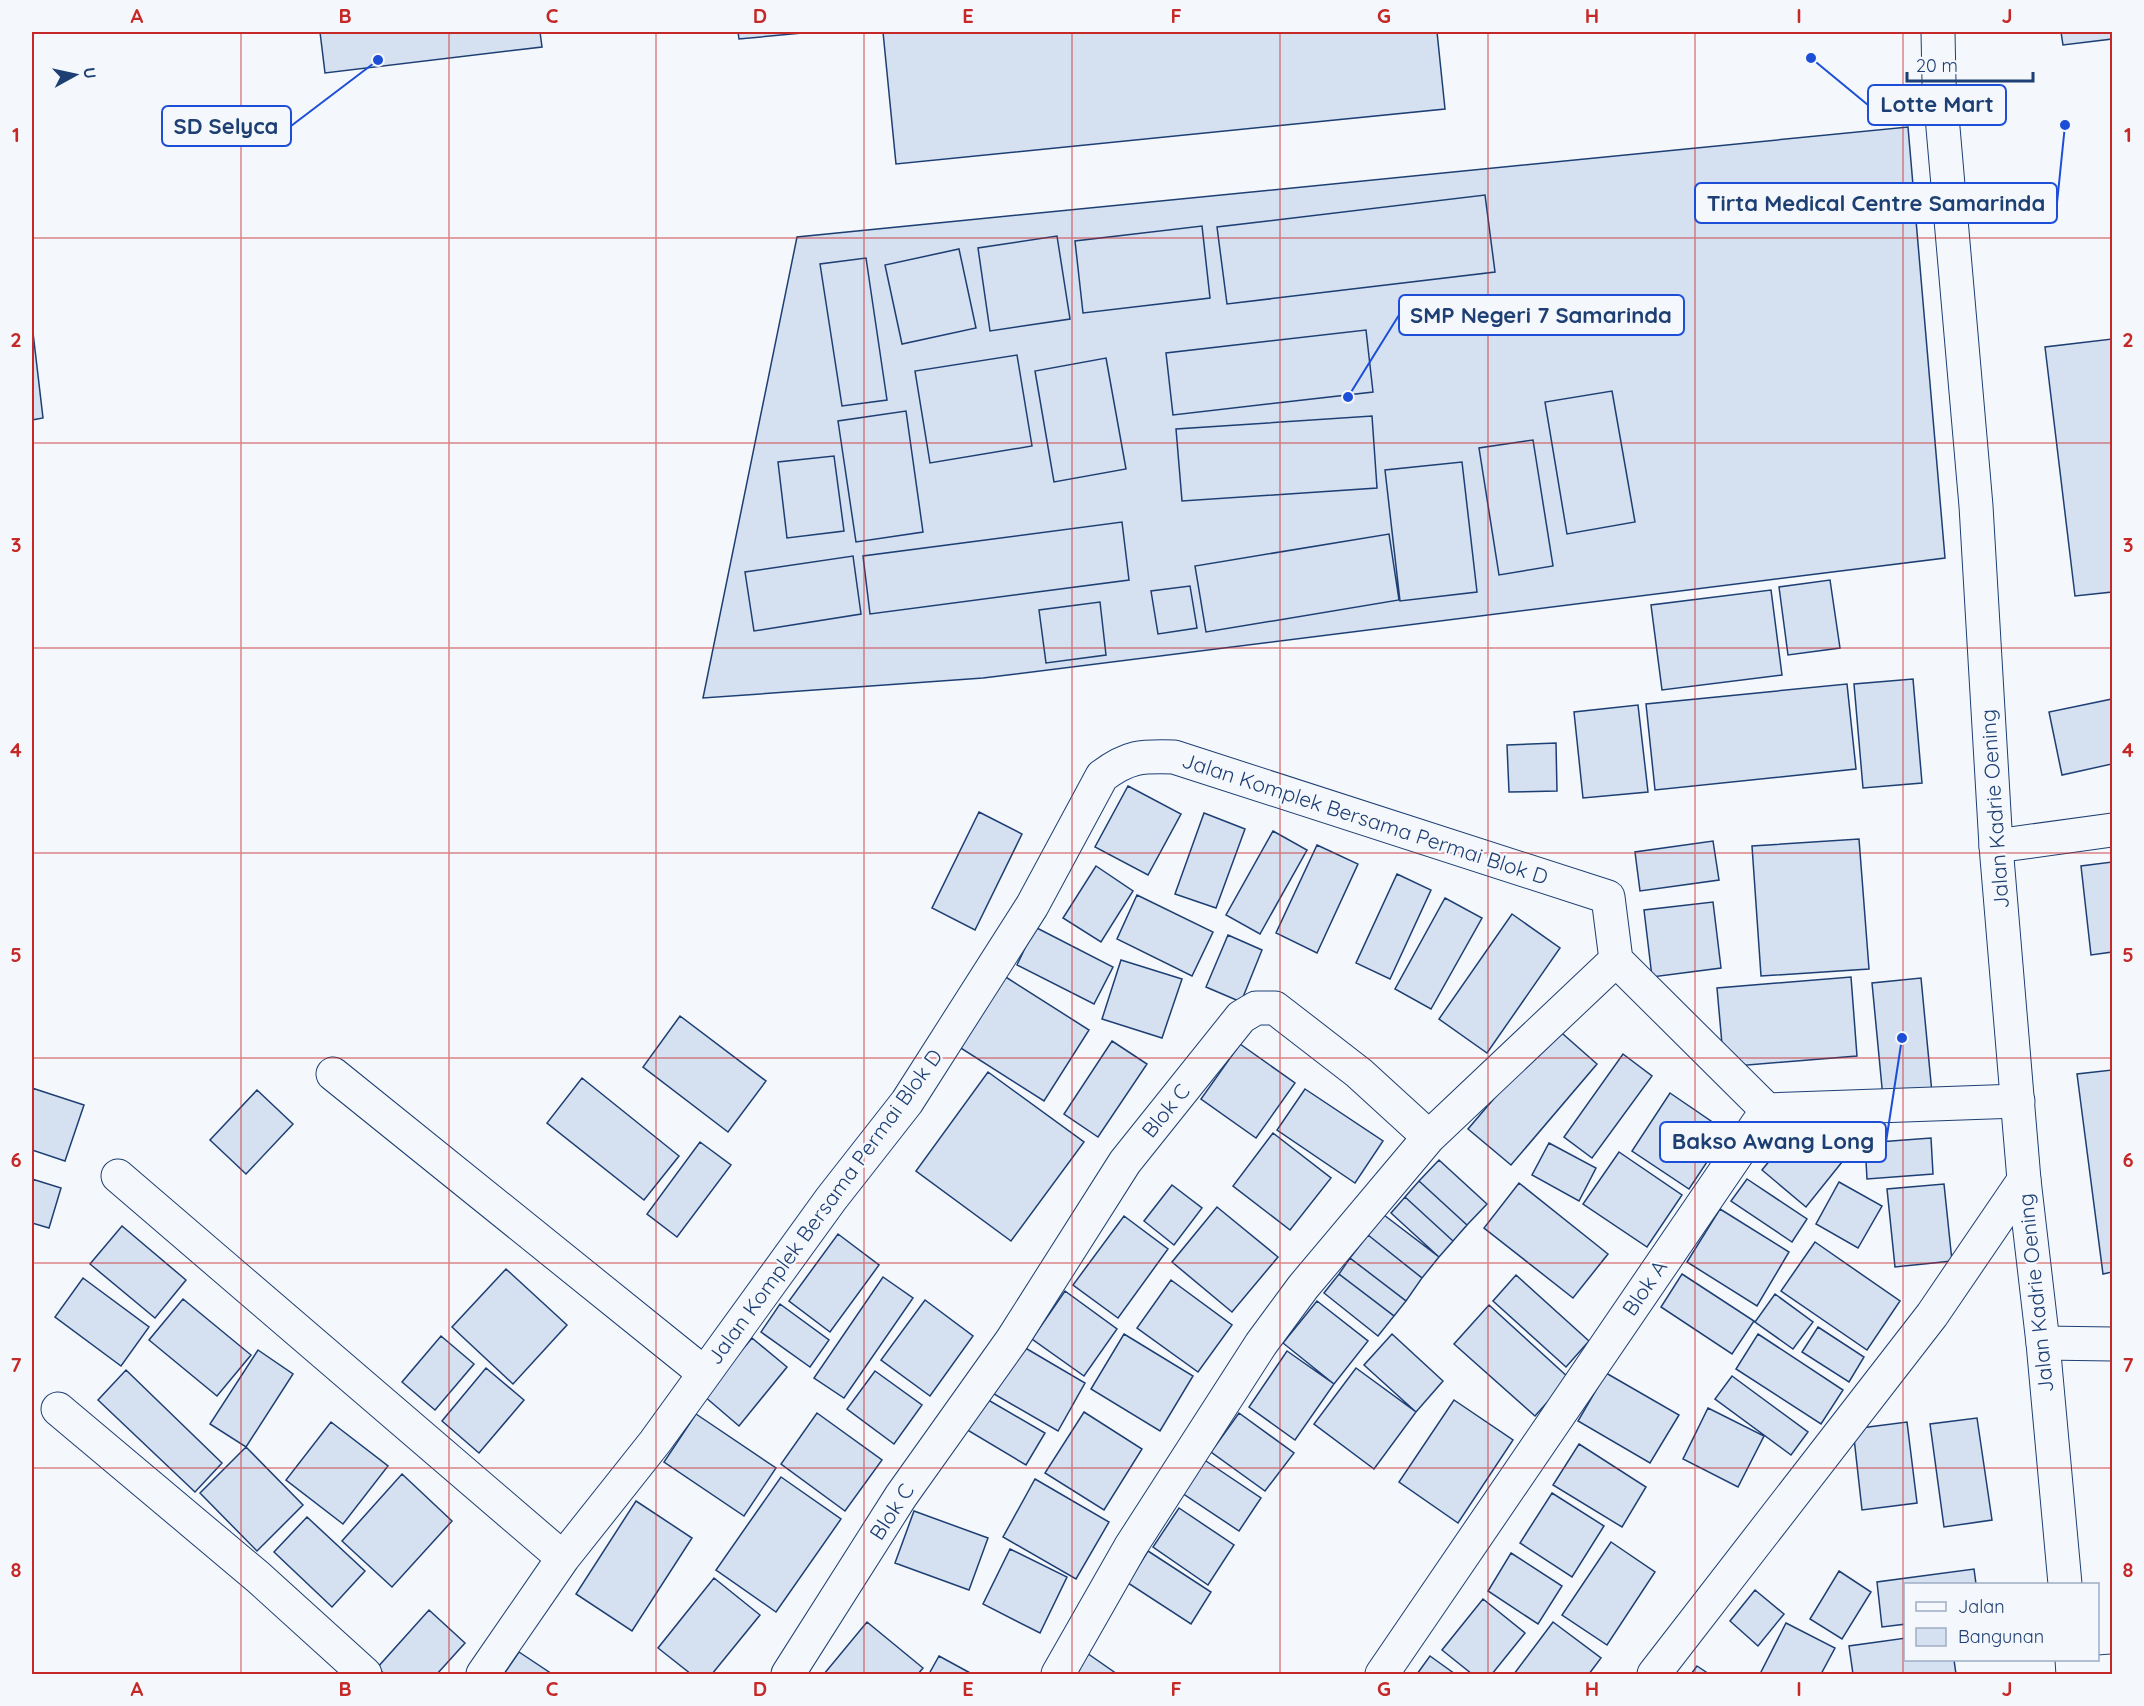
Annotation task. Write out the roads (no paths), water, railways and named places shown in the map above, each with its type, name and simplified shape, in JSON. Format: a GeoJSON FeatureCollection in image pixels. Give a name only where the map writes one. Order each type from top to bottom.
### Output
{"type":"FeatureCollection","features":[{"type":"Feature","properties":{"kind":"street","name":"Jalan Kadrie Oening"},"geometry":{"type":"LineString","coordinates":[[1938,32],[1939,82],[1976,506],[1996,846],[2024,1180],[2043,1343],[2065,1583]]}},
{"type":"Feature","properties":{"kind":"street","name":"Jalan Komplek Bersama Permai Blok D"},"geometry":{"type":"LineString","coordinates":[[483,1674],[563,1558],[655,1442],[831,1199],[907,1102],[1032,906],[1101,776],[1119,763],[1143,756],[1174,757],[1608,897],[1616,960]]}},
{"type":"Feature","properties":{"kind":"street"},"geometry":{"type":"LineString","coordinates":[[1996,846],[2112,830]]}},
{"type":"Feature","properties":{"kind":"street"},"geometry":{"type":"LineString","coordinates":[[1058,1674],[1131,1546],[1261,1344],[1303,1287],[1429,1137],[1616,960],[1767,1110],[2018,1101]]}},
{"type":"Feature","properties":{"kind":"street","name":"Blok C"},"geometry":{"type":"LineString","coordinates":[[788,1674],[901,1496],[1012,1340],[1125,1162],[1241,1017],[1256,1008],[1275,1008],[1359,1073],[1429,1137]]}},
{"type":"Feature","properties":{"kind":"street"},"geometry":{"type":"LineString","coordinates":[[333,1074],[704,1373]]}},
{"type":"Feature","properties":{"kind":"street","name":"Blok A"},"geometry":{"type":"LineString","coordinates":[[1382,1674],[1767,1110]]}},
{"type":"Feature","properties":{"kind":"street"},"geometry":{"type":"LineString","coordinates":[[118,1176],[563,1558]]}},
{"type":"Feature","properties":{"kind":"street"},"geometry":{"type":"LineString","coordinates":[[1654,1674],[1932,1315],[2024,1180]]}},
{"type":"Feature","properties":{"kind":"street"},"geometry":{"type":"LineString","coordinates":[[2043,1343],[2112,1344]]}},
{"type":"Feature","properties":{"kind":"street"},"geometry":{"type":"LineString","coordinates":[[58,1409],[258,1576],[364,1674]]}},
{"type":"Feature","properties":{"kind":"street"},"geometry":{"type":"LineString","coordinates":[[2073,1674],[2112,1671]]}},
{"type":"Feature","properties":{"kind":"place","name":"Lotte Mart"},"geometry":{"type":"Point","coordinates":[1811,58]}},
{"type":"Feature","properties":{"kind":"place","name":"SD Selyca"},"geometry":{"type":"Point","coordinates":[378,60]}},
{"type":"Feature","properties":{"kind":"place","name":"Tirta Medical Centre Samarinda"},"geometry":{"type":"Point","coordinates":[2065,125]}},
{"type":"Feature","properties":{"kind":"place","name":"SMP Negeri 7 Samarinda"},"geometry":{"type":"Point","coordinates":[1348,397]}},
{"type":"Feature","properties":{"kind":"place","name":"Bakso Awang Long"},"geometry":{"type":"Point","coordinates":[1902,1038]}}]}
